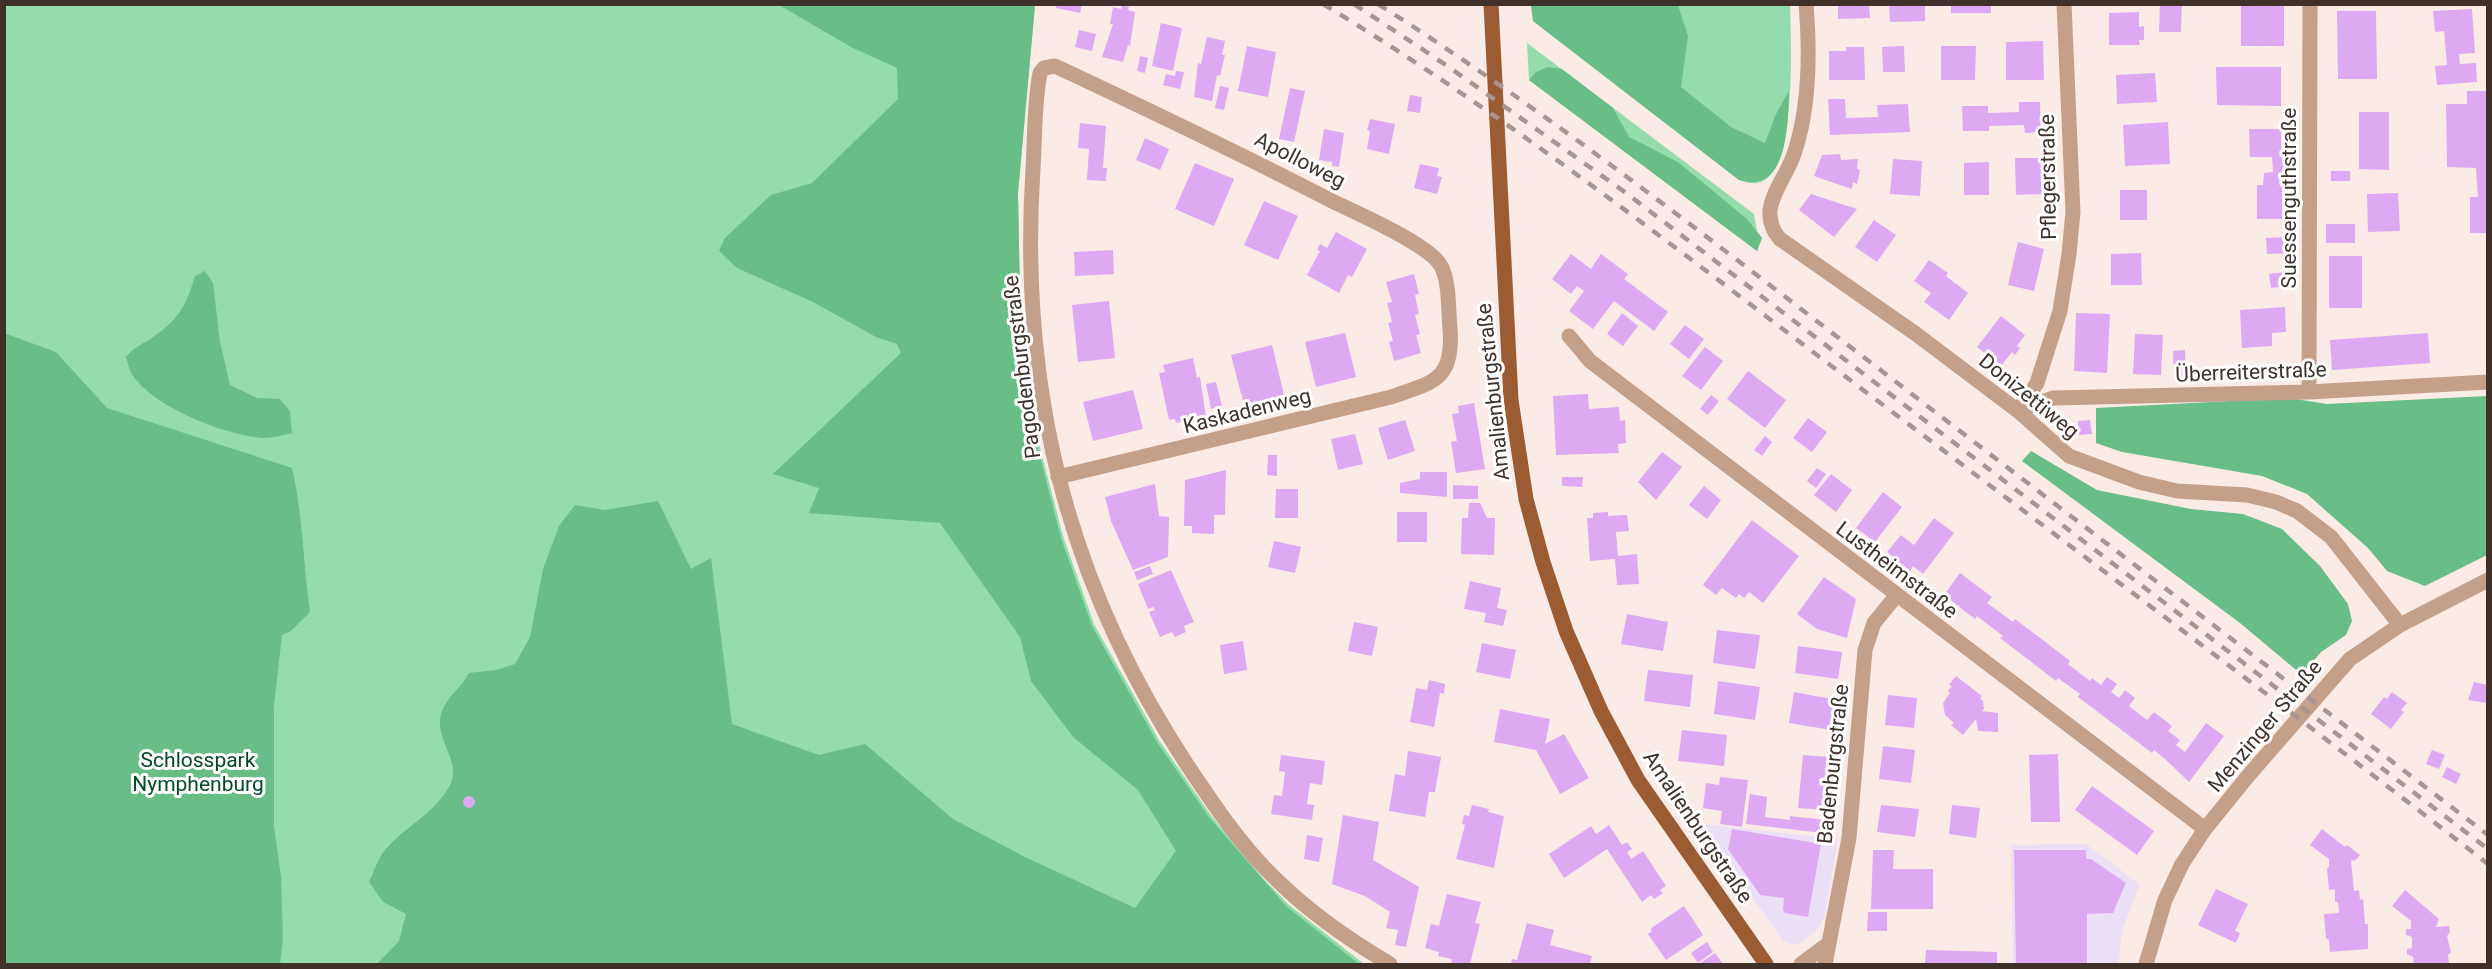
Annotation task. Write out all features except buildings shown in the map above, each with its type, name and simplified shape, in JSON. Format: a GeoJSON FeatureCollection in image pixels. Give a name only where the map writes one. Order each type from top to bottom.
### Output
{"type":"FeatureCollection","features":[{"type":"Feature","properties":{"kind":"main road","name":"Amalienburgstraße"},"geometry":{"type":"LineString","coordinates":[[1491,4],[1511,400],[1526,499],[1543,562],[1566,631],[1601,711],[1638,780],[1766,964]]}},
{"type":"Feature","properties":{"kind":"street","name":"Donizettiweg"},"geometry":{"type":"LineString","coordinates":[[1806,4],[1806,85],[1802,124],[1795,154],[1776,190],[1770,207],[1773,231],[1780,239],[1916,334],[2018,411],[2069,456],[2139,482],[2177,491],[2247,495],[2276,502],[2297,511],[2331,537],[2400,625]]}},
{"type":"Feature","properties":{"kind":"street","name":"Pflegerstraße"},"geometry":{"type":"LineString","coordinates":[[2018,411],[2037,383],[2060,311],[2069,254],[2073,212],[2064,4]]}},
{"type":"Feature","properties":{"kind":"street","name":"Suessenguthstraße"},"geometry":{"type":"LineString","coordinates":[[2309,392],[2310,4]]}},
{"type":"Feature","properties":{"kind":"street","name":"Apolloweg"},"geometry":{"type":"LineString","coordinates":[[1039,79],[1044,68],[1055,66],[1195,131],[1371,220],[1427,251],[1440,265],[1446,288],[1450,338],[1449,359],[1443,375]]}},
{"type":"Feature","properties":{"kind":"street","name":"Pagodenburgstraße"},"geometry":{"type":"LineString","coordinates":[[1039,79],[1031,196],[1030,264],[1035,337],[1046,426],[1058,477],[1075,539],[1098,601],[1130,668],[1158,719],[1200,784],[1251,852],[1280,884],[1348,939],[1390,964]]}},
{"type":"Feature","properties":{"kind":"street","name":"Lustheimstraße"},"geometry":{"type":"LineString","coordinates":[[1569,336],[1590,361],[2205,829]]}},
{"type":"Feature","properties":{"kind":"street","name":"Kaskadenweg"},"geometry":{"type":"LineString","coordinates":[[1058,477],[1391,397],[1430,383],[1443,375]]}},
{"type":"Feature","properties":{"kind":"street","name":"Überreiterstraße"},"geometry":{"type":"LineString","coordinates":[[2018,411],[2053,398],[2309,392],[2487,382]]}},
{"type":"Feature","properties":{"kind":"street","name":"Menzinger Straße"},"geometry":{"type":"LineString","coordinates":[[2146,964],[2165,900],[2182,864],[2205,829],[2263,758],[2350,659],[2400,625],[2487,580]]}},
{"type":"Feature","properties":{"kind":"street","name":"Badenburgstraße"},"geometry":{"type":"LineString","coordinates":[[1825,964],[1849,838],[1865,650],[1874,623],[1896,596]]}},
{"type":"Feature","properties":{"kind":"street"},"geometry":{"type":"LineString","coordinates":[[1801,964],[1828,944]]}},
{"type":"Feature","properties":{"kind":"shaded area"},"geometry":{"type":"Polygon","coordinates":[[[1702,824],[1838,839],[1825,914],[1819,928],[1801,943],[1792,944],[1783,941],[1702,824]]]}},
{"type":"Feature","properties":{"kind":"shaded area"},"geometry":{"type":"Polygon","coordinates":[[[2086,844],[2140,885],[2123,928],[2118,964],[2013,964],[2011,845],[2086,844]]]}},
{"type":"Feature","properties":{"kind":"green space","name":"Schlosspark Nymphenburg"},"geometry":{"type":"Polygon","coordinates":[[[5,5],[1035,5],[1018,193],[1020,299],[1038,440],[1063,536],[1094,624],[1159,740],[1210,814],[1261,876],[1288,904],[1364,964],[5,964],[5,5]]]}},
{"type":"Feature","properties":{"kind":"green space"},"geometry":{"type":"Polygon","coordinates":[[[779,5],[1035,5],[1018,193],[1020,299],[1036,441],[1061,538],[1092,626],[1157,742],[1208,816],[1286,906],[1359,964],[377,964],[399,941],[406,914],[383,902],[369,882],[385,850],[436,804],[450,785],[453,767],[441,732],[443,708],[469,673],[496,670],[515,664],[530,637],[543,569],[559,526],[575,505],[605,510],[658,501],[691,569],[711,558],[732,724],[819,755],[865,744],[953,819],[1025,857],[1135,908],[1176,851],[1138,790],[1073,737],[1031,681],[1020,637],[940,523],[809,513],[819,488],[773,474],[901,353],[897,344],[876,337],[813,302],[737,268],[719,251],[725,238],[771,195],[812,183],[898,99],[897,68],[851,47],[779,5]]]}},
{"type":"Feature","properties":{"kind":"green space"},"geometry":{"type":"Polygon","coordinates":[[[1531,5],[1790,5],[1789,101],[1781,153],[1773,172],[1758,183],[1739,180],[1533,21],[1531,5]]]}},
{"type":"Feature","properties":{"kind":"green space"},"geometry":{"type":"Polygon","coordinates":[[[1531,5],[1678,5],[1688,36],[1681,87],[1731,127],[1765,143],[1776,114],[1789,91],[1786,138],[1776,167],[1767,177],[1755,182],[1739,180],[1533,21],[1531,5]]]}},
{"type":"Feature","properties":{"kind":"green space"},"geometry":{"type":"Polygon","coordinates":[[[1527,43],[1754,214],[1757,231],[1762,238],[1757,251],[1529,80],[1527,43]]]}},
{"type":"Feature","properties":{"kind":"green space"},"geometry":{"type":"Polygon","coordinates":[[[1548,67],[1562,69],[1613,108],[1629,137],[1678,162],[1747,219],[1762,238],[1757,251],[1529,80],[1536,72],[1548,67]]]}},
{"type":"Feature","properties":{"kind":"green space"},"geometry":{"type":"Polygon","coordinates":[[[205,271],[213,283],[220,342],[230,385],[257,398],[280,399],[290,411],[292,433],[264,438],[211,426],[156,398],[131,372],[126,357],[174,320],[188,297],[195,276],[205,271]]]}},
{"type":"Feature","properties":{"kind":"green space","name":"Schlosspark Nymphenburg"},"geometry":{"type":"Polygon","coordinates":[[[4,333],[56,352],[107,408],[292,468],[310,612],[291,631],[282,635],[274,706],[274,826],[281,877],[283,939],[280,964],[5,964],[4,333]]]}},
{"type":"Feature","properties":{"kind":"green space"},"geometry":{"type":"Polygon","coordinates":[[[2487,396],[2487,555],[2425,586],[2387,571],[2368,548],[2307,494],[2262,476],[2122,452],[2096,443],[2096,408],[2289,398],[2327,404],[2487,396]]]}},
{"type":"Feature","properties":{"kind":"green space"},"geometry":{"type":"Polygon","coordinates":[[[2031,451],[2097,490],[2191,509],[2243,514],[2282,529],[2320,566],[2348,604],[2352,621],[2346,635],[2321,652],[2302,675],[2240,623],[2022,461],[2031,451]]]}},
{"type":"Feature","properties":{"kind":"railway"},"geometry":{"type":"LineString","coordinates":[[1323,4],[1459,92],[1591,185],[2250,681],[2488,864]]}},
{"type":"Feature","properties":{"kind":"railway"},"geometry":{"type":"LineString","coordinates":[[1354,4],[1446,65],[1622,190],[2488,849]]}},
{"type":"Feature","properties":{"kind":"railway"},"geometry":{"type":"LineString","coordinates":[[1378,4],[1506,89],[1630,179],[2488,835]]}}]}
